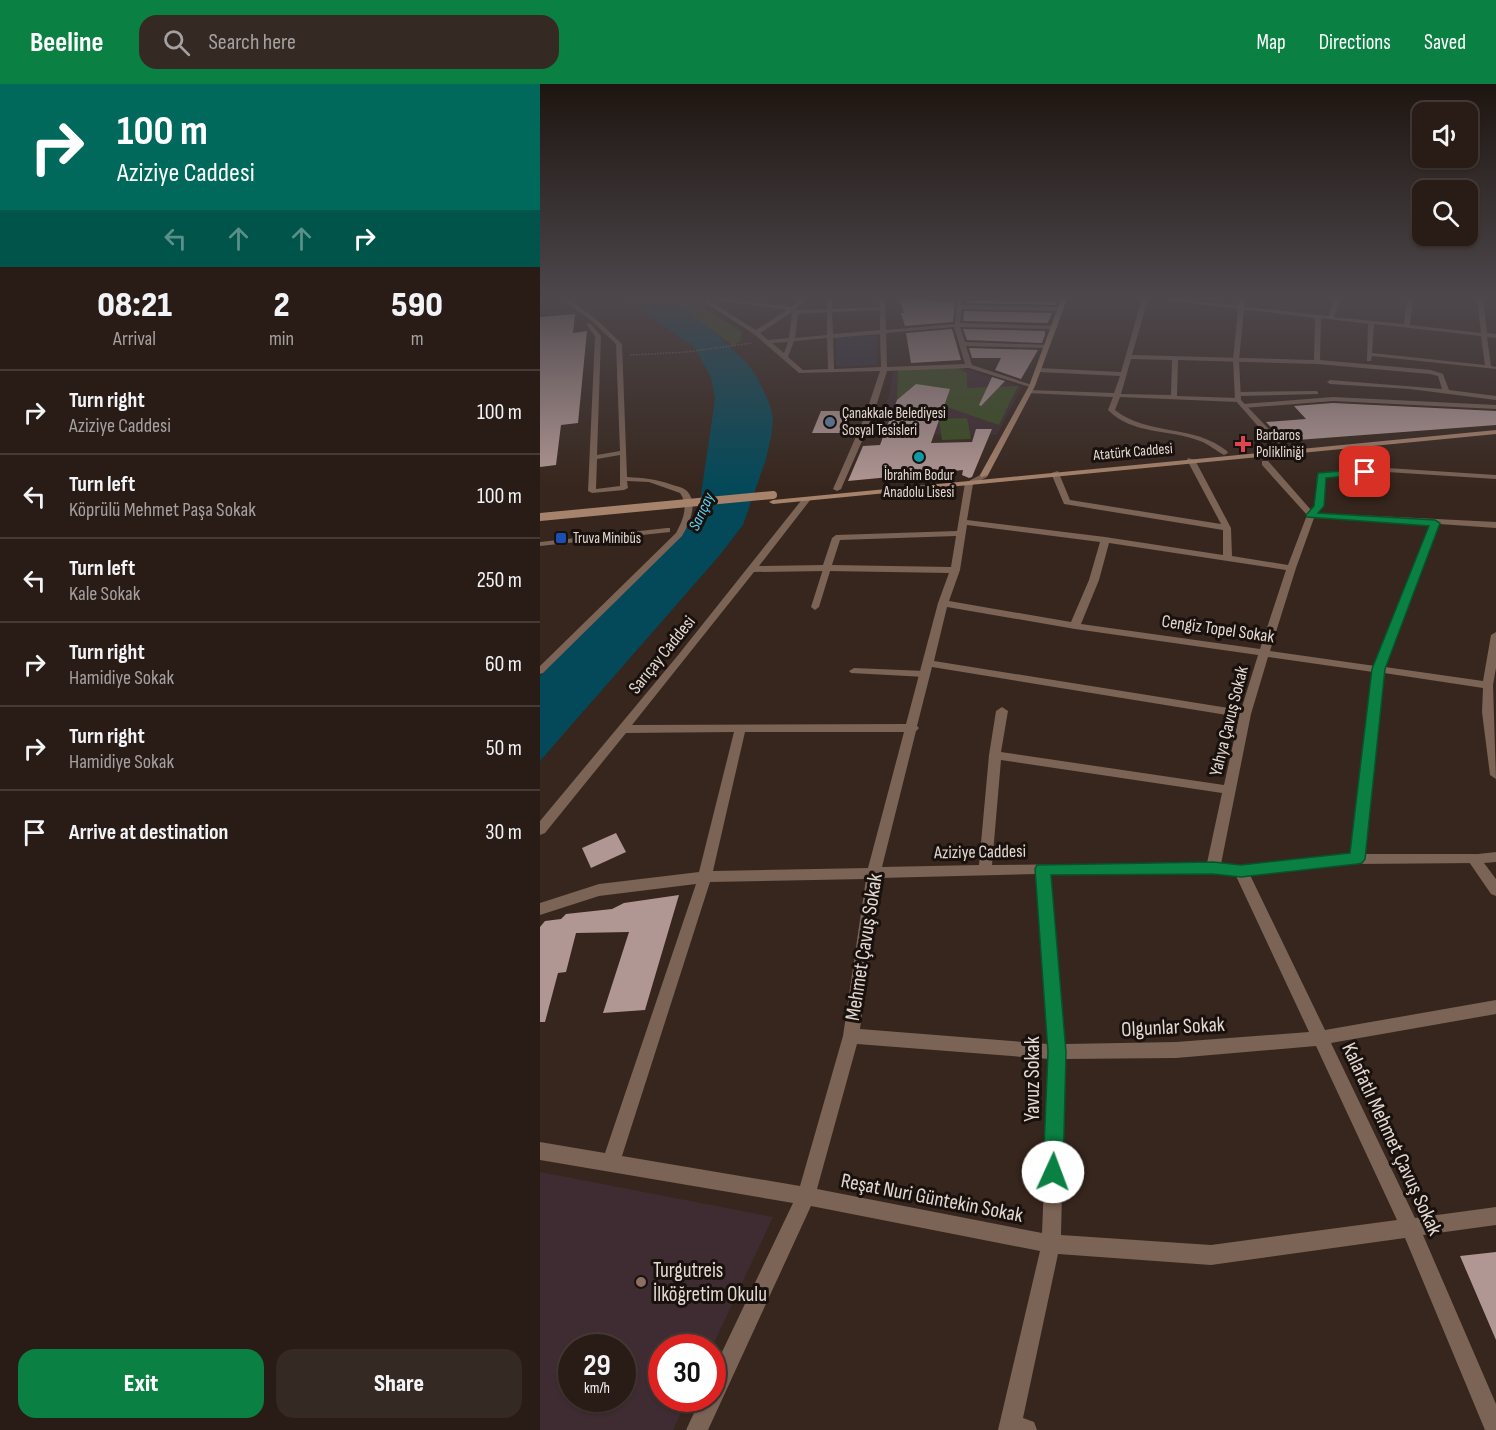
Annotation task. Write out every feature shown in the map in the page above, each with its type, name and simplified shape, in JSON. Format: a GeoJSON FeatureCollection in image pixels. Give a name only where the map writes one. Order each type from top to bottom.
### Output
{"type":"FeatureCollection","features":[{"type":"Feature","properties":{"kind":"main road"},"geometry":{"type":"LineString","coordinates":[[984,476],[1042,362]]}},
{"type":"Feature","properties":{"kind":"main road","name":"Atatürk Caddesi"},"geometry":{"type":"LineString","coordinates":[[773,498],[837,489],[1496,426]]}},
{"type":"Feature","properties":{"kind":"main road","name":"Atatürk Caddesi"},"geometry":{"type":"LineString","coordinates":[[773,498],[807,499],[1055,473],[1496,432]]}},
{"type":"Feature","properties":{"kind":"main road"},"geometry":{"type":"LineString","coordinates":[[540,517],[773,498]]}},
{"type":"Feature","properties":{"kind":"main road"},"geometry":{"type":"LineString","coordinates":[[540,525],[773,498]]}},
{"type":"Feature","properties":{"kind":"street"},"geometry":{"type":"LineString","coordinates":[[790,362],[801,372],[969,366],[1030,389],[1117,396],[1240,400],[1332,396],[1496,407]]}},
{"type":"Feature","properties":{"kind":"street"},"geometry":{"type":"LineString","coordinates":[[830,362],[831,371]]}},
{"type":"Feature","properties":{"kind":"street"},"geometry":{"type":"LineString","coordinates":[[837,489],[869,416],[884,362]]}},
{"type":"Feature","properties":{"kind":"street"},"geometry":{"type":"LineString","coordinates":[[967,362],[969,366]]}},
{"type":"Feature","properties":{"kind":"street"},"geometry":{"type":"LineString","coordinates":[[1126,362],[1111,410],[1116,417],[1212,443],[1224,453]]}},
{"type":"Feature","properties":{"kind":"street"},"geometry":{"type":"LineString","coordinates":[[1174,398],[1175,362]]}},
{"type":"Feature","properties":{"kind":"street"},"geometry":{"type":"LineString","coordinates":[[1236,362],[1240,400],[1281,447]]}},
{"type":"Feature","properties":{"kind":"street"},"geometry":{"type":"LineString","coordinates":[[1309,362],[1369,365],[1438,374],[1443,378],[1446,391]]}},
{"type":"Feature","properties":{"kind":"street"},"geometry":{"type":"LineString","coordinates":[[1438,362],[1492,368]]}},
{"type":"Feature","properties":{"kind":"street"},"geometry":{"type":"LineString","coordinates":[[1327,363],[1332,396]]}},
{"type":"Feature","properties":{"kind":"street"},"geometry":{"type":"LineString","coordinates":[[1039,370],[1122,374]]}},
{"type":"Feature","properties":{"kind":"street"},"geometry":{"type":"LineString","coordinates":[[1330,382],[1446,391],[1496,398]]}},
{"type":"Feature","properties":{"kind":"street"},"geometry":{"type":"LineString","coordinates":[[1240,400],[1332,396]]}},
{"type":"Feature","properties":{"kind":"street"},"geometry":{"type":"LineString","coordinates":[[1191,460],[1227,528],[1228,558]]}},
{"type":"Feature","properties":{"kind":"street"},"geometry":{"type":"LineString","coordinates":[[1265,463],[1311,515],[1496,525]]}},
{"type":"Feature","properties":{"kind":"street","name":"Yahya Çavuş Sokak"},"geometry":{"type":"LineString","coordinates":[[1213,868],[1245,714],[1291,568],[1311,515],[1319,506],[1321,475],[1387,470],[1496,477]]}},
{"type":"Feature","properties":{"kind":"street"},"geometry":{"type":"LineString","coordinates":[[1055,473],[1067,502],[1227,528]]}},
{"type":"Feature","properties":{"kind":"street"},"geometry":{"type":"LineString","coordinates":[[969,483],[984,476]]}},
{"type":"Feature","properties":{"kind":"street","name":"Mehmet Çavuş Sokak"},"geometry":{"type":"LineString","coordinates":[[726,1367],[806,1196],[850,1036],[874,872],[913,728],[943,603],[955,570],[969,483]]}},
{"type":"Feature","properties":{"kind":"street","name":"Sarıçay Caddesi"},"geometry":{"type":"LineString","coordinates":[[540,830],[807,499]]}},
{"type":"Feature","properties":{"kind":"street"},"geometry":{"type":"LineString","coordinates":[[1357,859],[1378,669],[1435,523]]}},
{"type":"Feature","properties":{"kind":"street"},"geometry":{"type":"LineString","coordinates":[[827,568],[836,538],[961,528],[1105,540],[1291,568]]}},
{"type":"Feature","properties":{"kind":"street"},"geometry":{"type":"LineString","coordinates":[[1075,626],[1094,580],[1105,540]]}},
{"type":"Feature","properties":{"kind":"street"},"geometry":{"type":"LineString","coordinates":[[751,569],[955,570]]}},
{"type":"Feature","properties":{"kind":"street","name":"Cengiz Topel Sokak"},"geometry":{"type":"LineString","coordinates":[[943,603],[1075,626],[1488,685]]}},
{"type":"Feature","properties":{"kind":"street"},"geometry":{"type":"LineString","coordinates":[[1496,635],[1488,685],[1496,775]]}},
{"type":"Feature","properties":{"kind":"street"},"geometry":{"type":"LineString","coordinates":[[927,669],[1245,714]]}},
{"type":"Feature","properties":{"kind":"street"},"geometry":{"type":"LineString","coordinates":[[985,870],[995,755],[1002,711]]}},
{"type":"Feature","properties":{"kind":"street"},"geometry":{"type":"LineString","coordinates":[[622,729],[913,728]]}},
{"type":"Feature","properties":{"kind":"street"},"geometry":{"type":"LineString","coordinates":[[611,1162],[705,877],[740,730]]}},
{"type":"Feature","properties":{"kind":"street"},"geometry":{"type":"LineString","coordinates":[[995,755],[1229,789]]}},
{"type":"Feature","properties":{"kind":"street","name":"Aziziye Caddesi"},"geometry":{"type":"LineString","coordinates":[[540,909],[599,890],[705,877],[1043,869],[1213,868],[1241,871],[1357,859],[1496,857]]}},
{"type":"Feature","properties":{"kind":"street"},"geometry":{"type":"LineString","coordinates":[[1474,859],[1490,873],[1496,890]]}},
{"type":"Feature","properties":{"kind":"street","name":"Yavuz Sokak"},"geometry":{"type":"LineString","coordinates":[[1015,1428],[1051,1244],[1057,1052],[1043,869]]}},
{"type":"Feature","properties":{"kind":"street","name":"Kalafatlı Mehmet Çavuş Sokak"},"geometry":{"type":"LineString","coordinates":[[1241,871],[1411,1230],[1496,1430]]}},
{"type":"Feature","properties":{"kind":"street","name":"Olgunlar Sokak"},"geometry":{"type":"LineString","coordinates":[[850,1036],[1057,1052],[1176,1050],[1320,1038],[1496,1007]]}},
{"type":"Feature","properties":{"kind":"street","name":"Reşat Nuri Güntekin Sokak"},"geometry":{"type":"LineString","coordinates":[[540,1151],[806,1196],[1051,1244],[1211,1255],[1411,1230],[1496,1216]]}},
{"type":"Feature","properties":{"kind":"street","name":"Mehmet Çavuş Sokak"},"geometry":{"type":"LineString","coordinates":[[697,1430],[705,1412]]}},
{"type":"Feature","properties":{"kind":"lane"},"geometry":{"type":"LineString","coordinates":[[597,362],[592,491],[624,488],[618,362]]}},
{"type":"Feature","properties":{"kind":"lane"},"geometry":{"type":"LineString","coordinates":[[593,457],[623,453]]}},
{"type":"Feature","properties":{"kind":"lane"},"geometry":{"type":"LineString","coordinates":[[540,671],[679,534],[688,520],[689,500],[683,491],[651,480],[624,479]]}},
{"type":"Feature","properties":{"kind":"lane"},"geometry":{"type":"LineString","coordinates":[[540,544],[667,531]]}},
{"type":"Feature","properties":{"kind":"lane"},"geometry":{"type":"LineString","coordinates":[[815,607],[827,568]]}},
{"type":"Feature","properties":{"kind":"lane"},"geometry":{"type":"LineString","coordinates":[[854,671],[927,669]]}},
{"type":"Feature","properties":{"kind":"shaded area"},"geometry":{"type":"Polygon","coordinates":[[[836,362],[877,362],[877,365],[836,367],[836,362]]]}},
{"type":"Feature","properties":{"kind":"shaded area"},"geometry":{"type":"Polygon","coordinates":[[[963,368],[1022,387],[997,435],[872,434],[889,396],[893,372],[963,368]]]}},
{"type":"Feature","properties":{"kind":"shaded area","name":"Turgutreis İlköğretim Okulu"},"geometry":{"type":"Polygon","coordinates":[[[540,1172],[773,1217],[718,1334],[648,1334],[648,1412],[681,1412],[673,1430],[540,1430],[540,1172]]]}},
{"type":"Feature","properties":{"kind":"green space"},"geometry":{"type":"Polygon","coordinates":[[[956,367],[967,373],[967,388],[1018,386],[999,425],[935,403],[897,400],[898,370],[956,367]]]}},
{"type":"Feature","properties":{"kind":"green space"},"geometry":{"type":"Polygon","coordinates":[[[967,418],[971,439],[942,440],[939,419],[967,418]]]}},
{"type":"Feature","properties":{"kind":"water","name":"Sarıçay"},"geometry":{"type":"Polygon","coordinates":[[[702,362],[746,362],[757,377],[770,405],[773,419],[771,437],[766,459],[743,525],[719,556],[540,761],[540,676],[698,515],[715,399],[711,377],[702,362]]]}},
{"type":"Feature","properties":{"kind":"building"},"geometry":{"type":"Polygon","coordinates":[[[540,362],[584,362],[578,423],[561,425],[556,465],[540,467],[540,362]]]}},
{"type":"Feature","properties":{"kind":"building"},"geometry":{"type":"Polygon","coordinates":[[[999,362],[1031,362],[1021,379],[995,370],[999,362]]]}},
{"type":"Feature","properties":{"kind":"building"},"geometry":{"type":"Polygon","coordinates":[[[992,377],[1005,381],[981,406],[979,405],[992,377]]]}},
{"type":"Feature","properties":{"kind":"building"},"geometry":{"type":"Polygon","coordinates":[[[916,384],[950,389],[931,443],[972,442],[976,429],[992,429],[972,477],[962,475],[963,470],[848,481],[863,446],[880,445],[897,400],[916,384]]]}},
{"type":"Feature","properties":{"kind":"building"},"geometry":{"type":"Polygon","coordinates":[[[1333,403],[1496,411],[1496,425],[1284,441],[1266,422],[1306,419],[1294,406],[1333,403]]]}},
{"type":"Feature","properties":{"kind":"building","name":"Çanakkale Belediyesi Sosyal Tesisleri"},"geometry":{"type":"Polygon","coordinates":[[[821,411],[847,411],[840,433],[812,433],[821,411]]]}},
{"type":"Feature","properties":{"kind":"building"},"geometry":{"type":"Polygon","coordinates":[[[616,833],[626,852],[591,868],[582,848],[616,833]]]}},
{"type":"Feature","properties":{"kind":"building"},"geometry":{"type":"Polygon","coordinates":[[[679,895],[645,1010],[603,1013],[629,932],[576,933],[566,972],[558,973],[545,1022],[540,1022],[540,927],[545,921],[561,919],[566,914],[612,909],[624,903],[679,895]]]}},
{"type":"Feature","properties":{"kind":"building"},"geometry":{"type":"Polygon","coordinates":[[[1496,1252],[1496,1340],[1460,1256],[1496,1252]]]}},
{"type":"Feature","properties":{"kind":"place","name":"Çanakkale Belediyesi Sosyal Tesisleri"},"geometry":{"type":"Point","coordinates":[830,422]}},
{"type":"Feature","properties":{"kind":"place","name":"Barbaros Polikliniği"},"geometry":{"type":"Point","coordinates":[1243,444]}},
{"type":"Feature","properties":{"kind":"place","name":"İbrahim Bodur Anadolu Lisesi"},"geometry":{"type":"Point","coordinates":[919,457]}},
{"type":"Feature","properties":{"kind":"place","name":"Truva Minibüs"},"geometry":{"type":"Point","coordinates":[561,538]}},
{"type":"Feature","properties":{"kind":"place","name":"Turgutreis İlköğretim Okulu"},"geometry":{"type":"Point","coordinates":[641,1282]}},
{"type":"Feature","properties":{"kind":"route"},"geometry":{"type":"LineString","coordinates":[[1053,1172],[1057,1052],[1043,869],[1213,868],[1241,871],[1357,859],[1378,669],[1435,523],[1311,515],[1319,506],[1321,475],[1365,472]]}}]}
